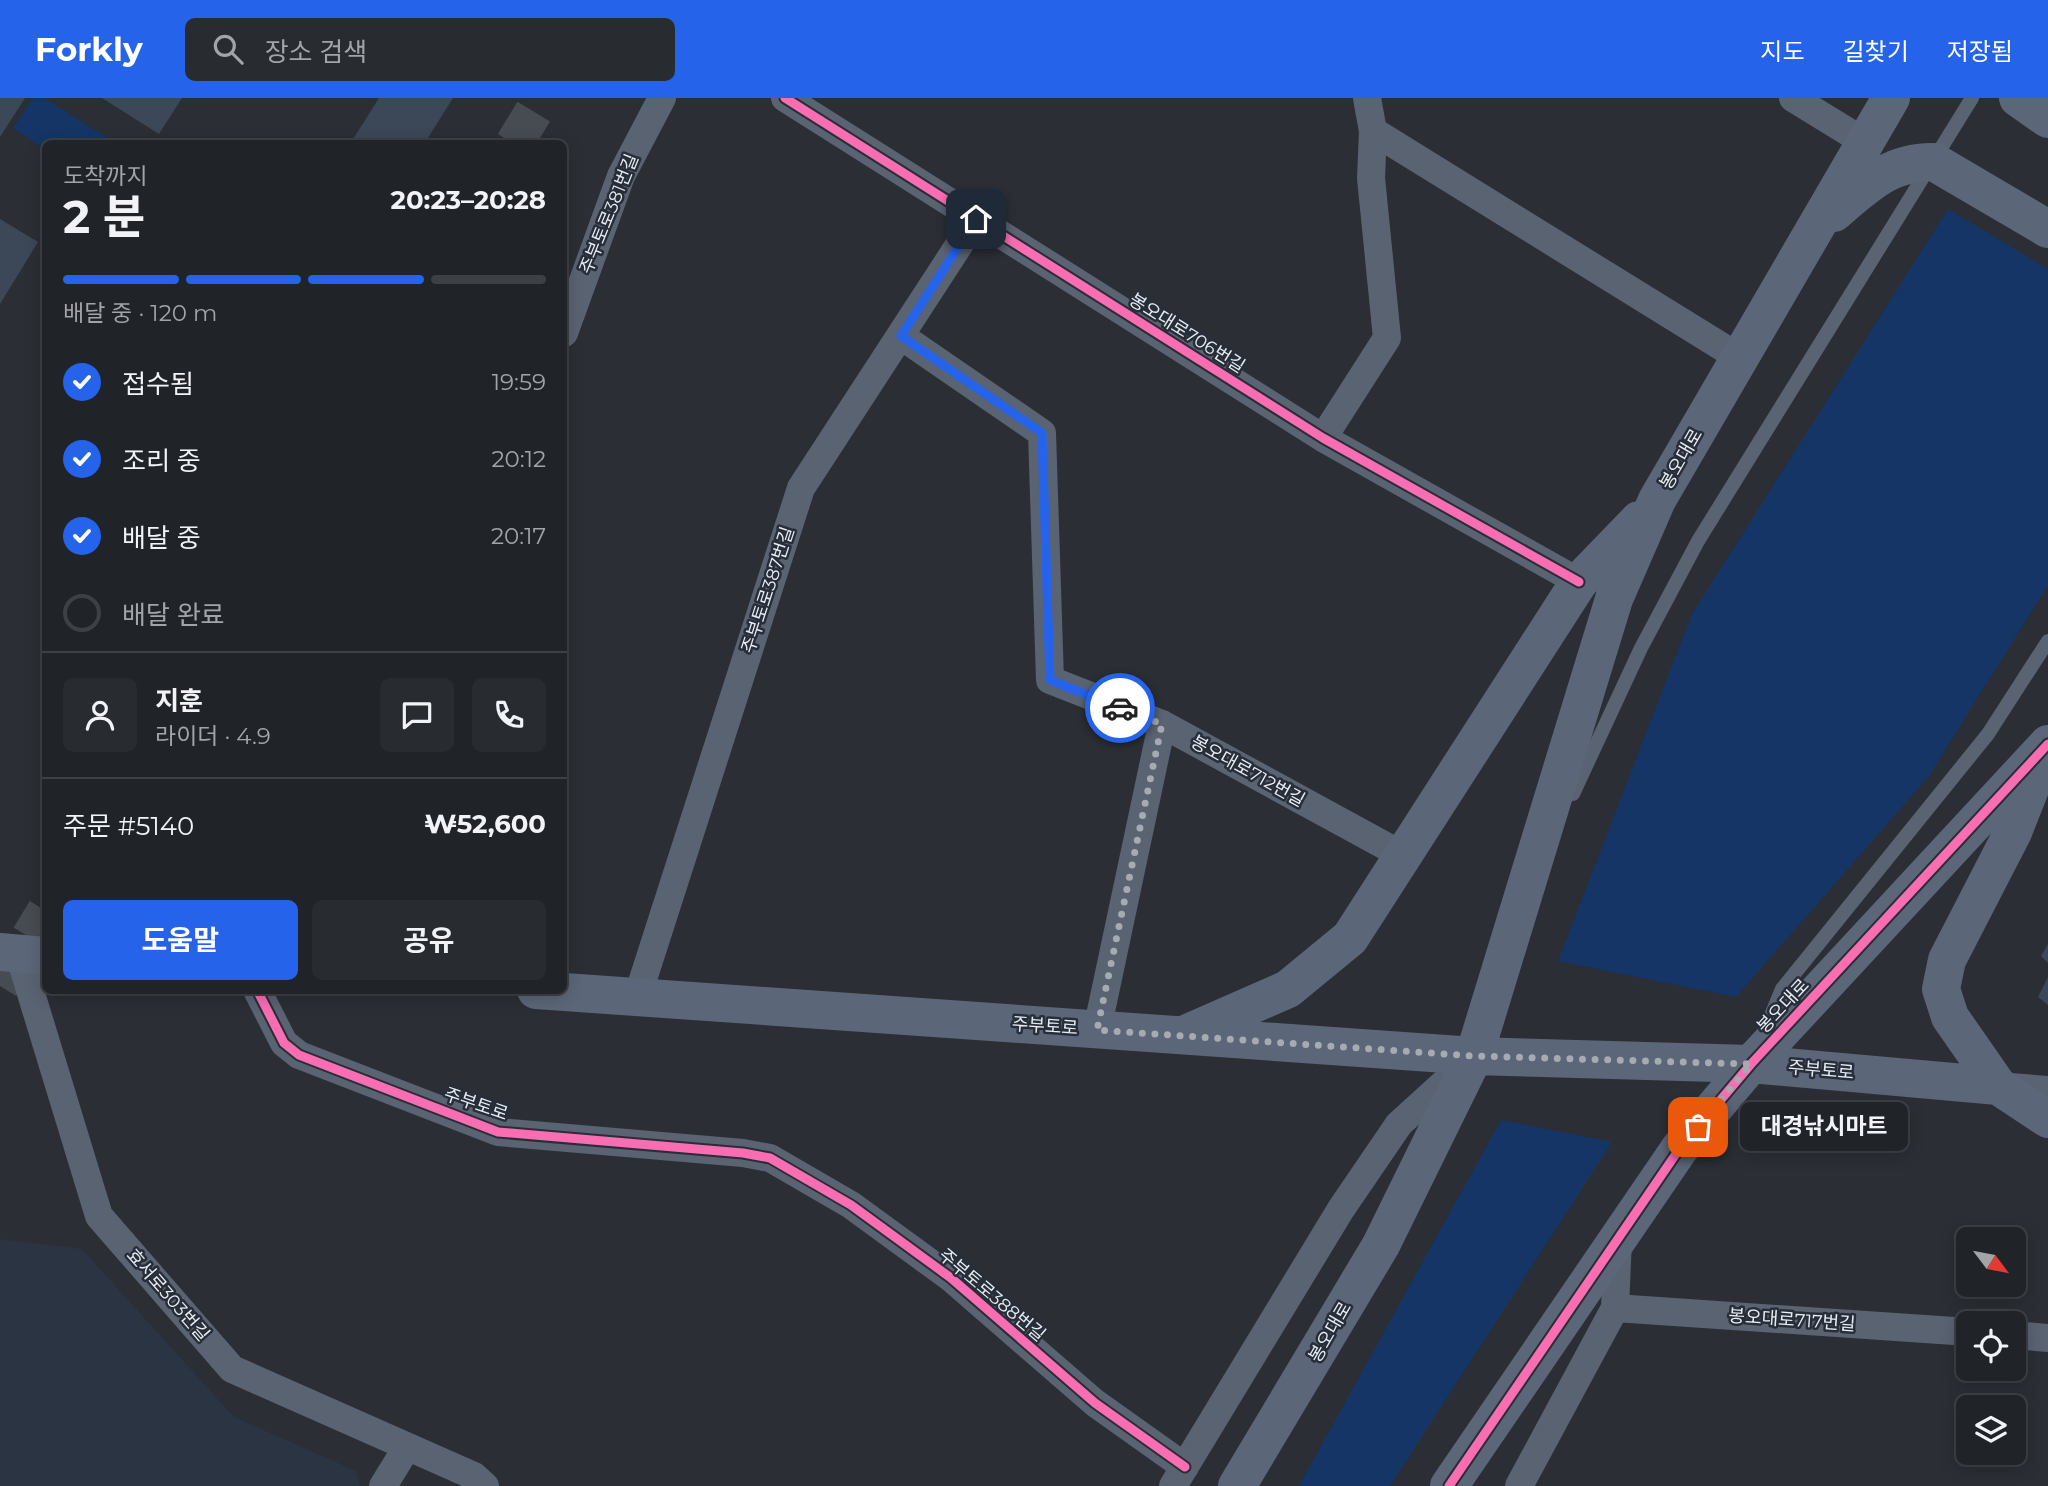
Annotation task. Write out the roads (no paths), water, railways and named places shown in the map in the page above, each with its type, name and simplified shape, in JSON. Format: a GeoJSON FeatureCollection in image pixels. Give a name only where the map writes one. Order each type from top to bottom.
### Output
{"type":"FeatureCollection","features":[{"type":"Feature","properties":{"kind":"main road","name":"봉오대로"},"geometry":{"type":"LineString","coordinates":[[1237,1486],[1381,1245],[1474,1056],[1614,599],[1657,500],[1816,228],[1863,141],[1891,98]]}},
{"type":"Feature","properties":{"kind":"main road"},"geometry":{"type":"LineString","coordinates":[[1816,228],[1883,172],[1915,161],[1934,162],[2048,229]]}},
{"type":"Feature","properties":{"kind":"main road"},"geometry":{"type":"LineString","coordinates":[[1182,1036],[1288,989],[1350,938],[1578,583],[1657,500]]}},
{"type":"Feature","properties":{"kind":"main road","name":"봉오대로"},"geometry":{"type":"LineString","coordinates":[[1449,1486],[1680,1148],[1751,1064],[2048,744]]}},
{"type":"Feature","properties":{"kind":"main road"},"geometry":{"type":"LineString","coordinates":[[1998,1086],[1950,1017],[1941,989],[1947,960],[2013,832],[2048,744]]}},
{"type":"Feature","properties":{"kind":"main road","name":"주부토로"},"geometry":{"type":"LineString","coordinates":[[567,992],[1474,1056],[1751,1064],[1998,1086],[2048,1119]]}},
{"type":"Feature","properties":{"kind":"street","name":"주부토로381번길"},"geometry":{"type":"LineString","coordinates":[[567,325],[621,176],[662,98]]}},
{"type":"Feature","properties":{"kind":"street","name":"봉오대로706번길"},"geometry":{"type":"LineString","coordinates":[[785,98],[1323,438],[1578,583]]}},
{"type":"Feature","properties":{"kind":"street"},"geometry":{"type":"LineString","coordinates":[[1323,438],[1387,338],[1371,178],[1373,131],[1367,98]]}},
{"type":"Feature","properties":{"kind":"street"},"geometry":{"type":"LineString","coordinates":[[1793,98],[1863,141]]}},
{"type":"Feature","properties":{"kind":"street"},"geometry":{"type":"LineString","coordinates":[[1373,131],[1740,358]]}},
{"type":"Feature","properties":{"kind":"street","name":"주부토로387번길"},"geometry":{"type":"LineString","coordinates":[[637,998],[801,488],[976,219]]}},
{"type":"Feature","properties":{"kind":"street","name":"봉오대로712번길"},"geometry":{"type":"LineString","coordinates":[[901,336],[1042,433],[1050,680],[1162,724],[1402,855]]}},
{"type":"Feature","properties":{"kind":"street"},"geometry":{"type":"LineString","coordinates":[[1097,1030],[1162,724]]}},
{"type":"Feature","properties":{"kind":"street","name":"효서로303번길"},"geometry":{"type":"LineString","coordinates":[[22,954],[99,1216],[232,1369],[474,1476],[485,1486]]}},
{"type":"Feature","properties":{"kind":"street","name":"주부토로"},"geometry":{"type":"LineString","coordinates":[[259,994],[284,1043],[299,1055],[498,1132],[743,1153],[770,1158]]}},
{"type":"Feature","properties":{"kind":"street"},"geometry":{"type":"LineString","coordinates":[[1179,1476],[1341,1209],[1399,1124],[1474,1056]]}},
{"type":"Feature","properties":{"kind":"street"},"geometry":{"type":"LineString","coordinates":[[1998,1086],[2048,1090]]}},
{"type":"Feature","properties":{"kind":"street","name":"주부토로388번길"},"geometry":{"type":"LineString","coordinates":[[770,1158],[851,1205],[940,1270],[1179,1476]]}},
{"type":"Feature","properties":{"kind":"street"},"geometry":{"type":"LineString","coordinates":[[1519,1486],[1615,1308],[1618,1238]]}},
{"type":"Feature","properties":{"kind":"street","name":"봉오대로717번길"},"geometry":{"type":"LineString","coordinates":[[1615,1308],[1956,1331]]}},
{"type":"Feature","properties":{"kind":"street"},"geometry":{"type":"LineString","coordinates":[[2026,1336],[2048,1338]]}},
{"type":"Feature","properties":{"kind":"street"},"geometry":{"type":"LineString","coordinates":[[383,1486],[407,1447]]}},
{"type":"Feature","properties":{"kind":"lane"},"geometry":{"type":"LineString","coordinates":[[1566,813],[1580,775],[1641,648],[1699,541],[1972,98]]}},
{"type":"Feature","properties":{"kind":"lane"},"geometry":{"type":"LineString","coordinates":[[1751,1064],[1782,989],[1988,734],[2048,641]]}},
{"type":"Feature","properties":{"kind":"lane"},"geometry":{"type":"LineString","coordinates":[[1474,1056],[1556,839]]}},
{"type":"Feature","properties":{"kind":"tunnel"},"geometry":{"type":"LineString","coordinates":[[516,140],[542,98]]}},
{"type":"Feature","properties":{"kind":"tunnel"},"geometry":{"type":"LineString","coordinates":[[0,986],[42,918]]}},
{"type":"Feature","properties":{"kind":"place","name":"대경낚시마트"},"geometry":{"type":"Point","coordinates":[1698,1127]}}]}
